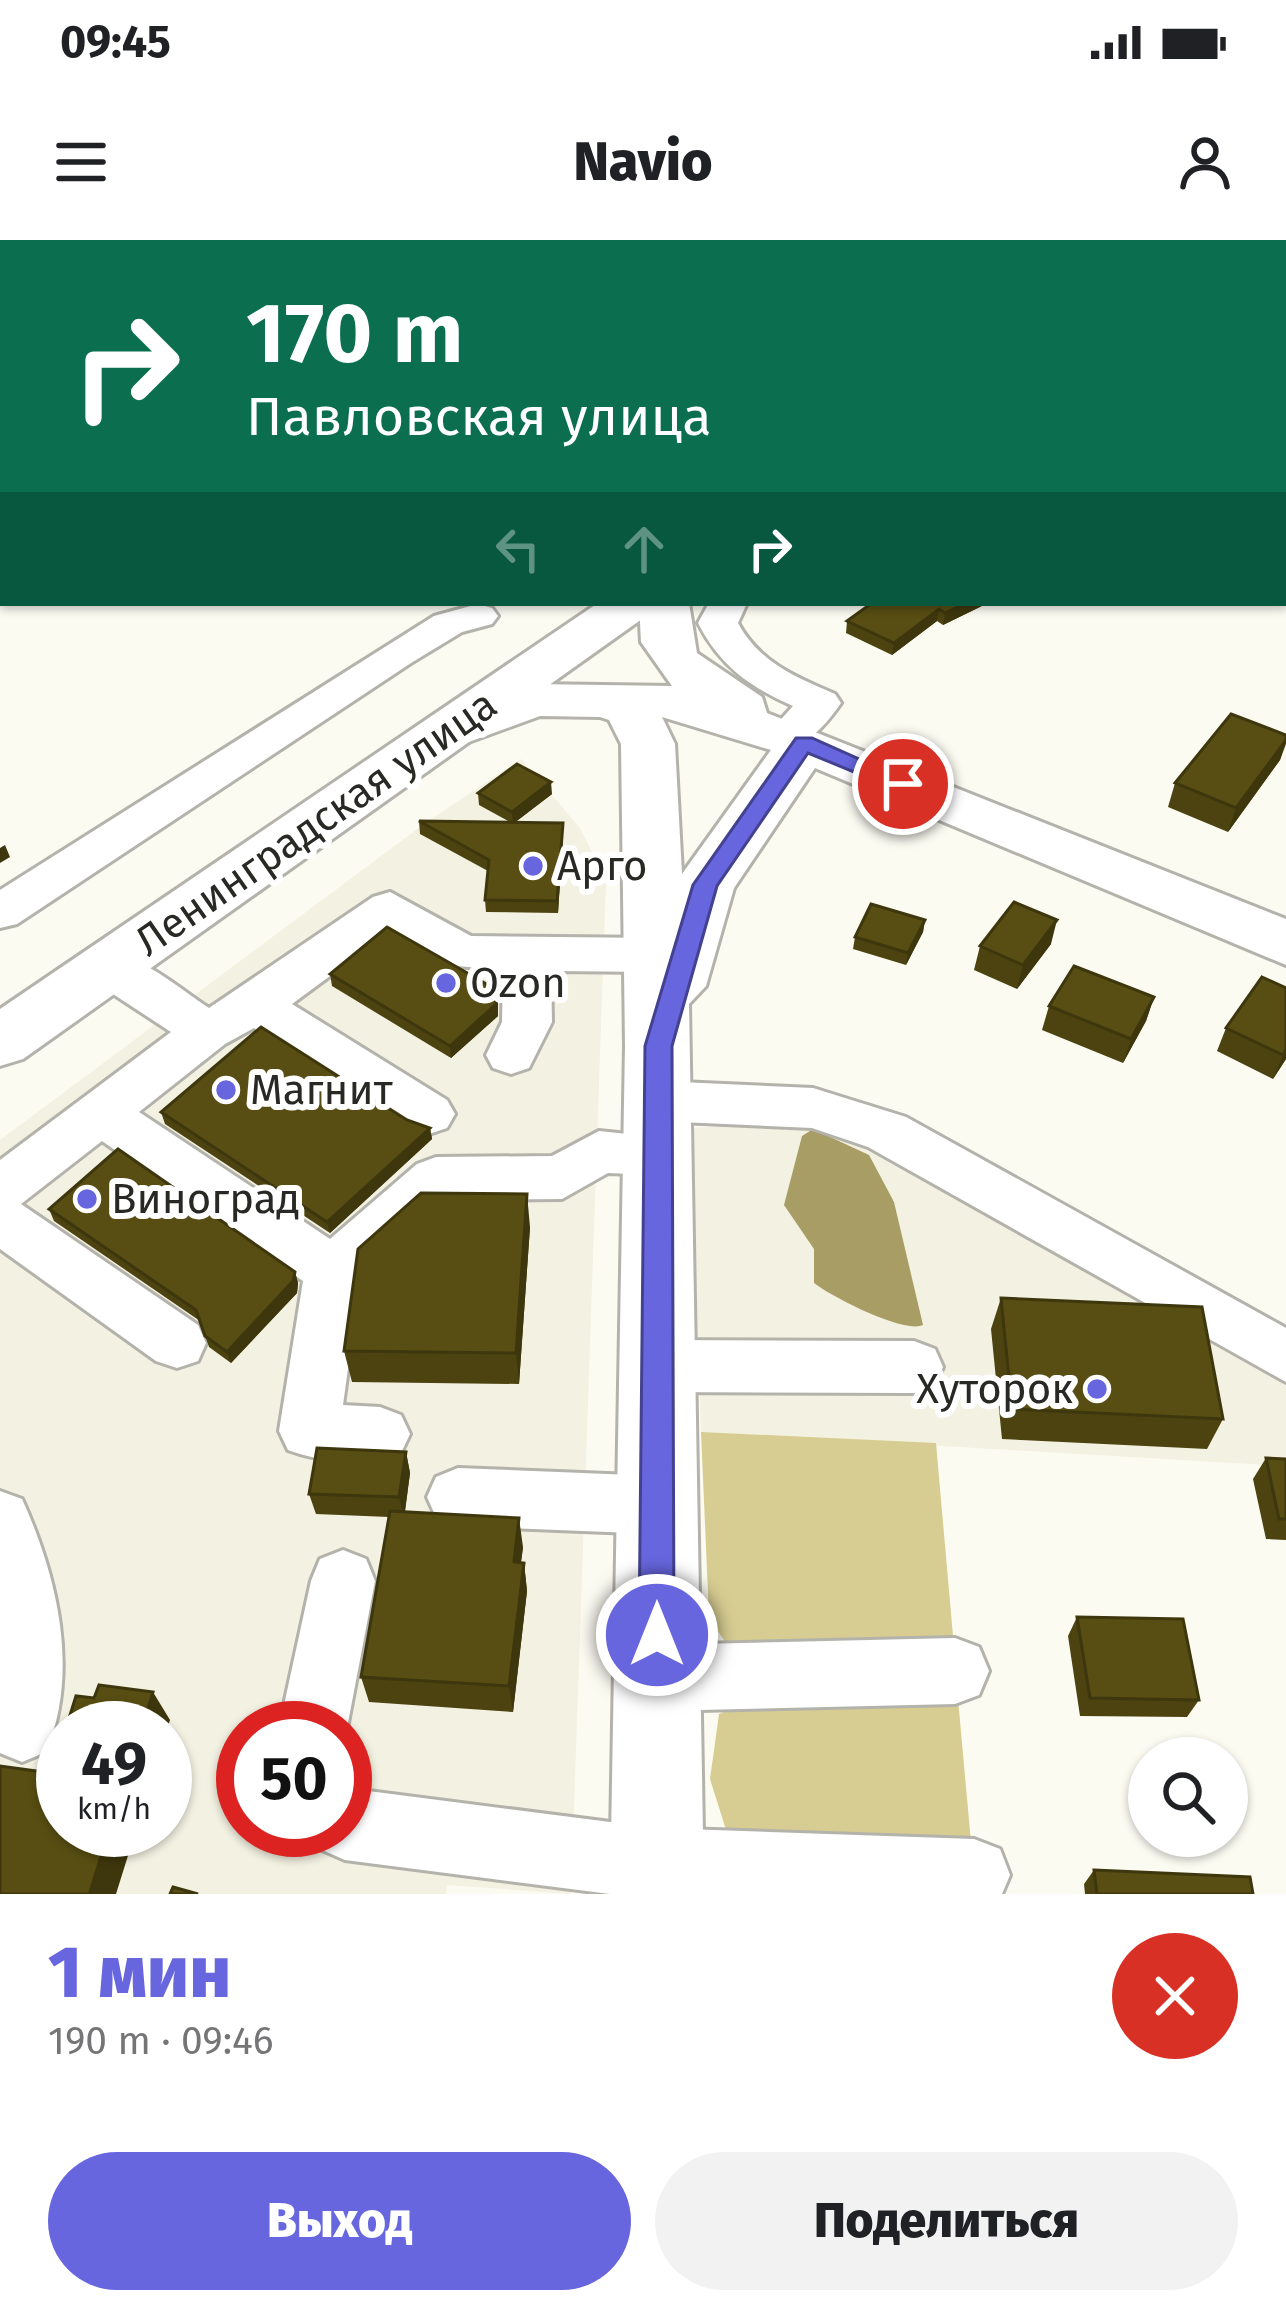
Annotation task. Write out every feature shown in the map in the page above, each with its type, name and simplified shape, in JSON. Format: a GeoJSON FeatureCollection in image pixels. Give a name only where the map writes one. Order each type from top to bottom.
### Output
{"type":"FeatureCollection","features":[{"type":"Feature","properties":{"kind":"main road","name":"Ленинградская улица"},"geometry":{"type":"LineString","coordinates":[[0,1042],[627,606]]}},
{"type":"Feature","properties":{"kind":"main road"},"geometry":{"type":"LineString","coordinates":[[664,606],[661,634],[680,669],[795,740]]}},
{"type":"Feature","properties":{"kind":"main road","name":"Ленинградская улица"},"geometry":{"type":"LineString","coordinates":[[0,986],[512,614]]}},
{"type":"Feature","properties":{"kind":"main road"},"geometry":{"type":"LineString","coordinates":[[593,697],[631,710],[644,727],[656,955],[657,1879]]}},
{"type":"Feature","properties":{"kind":"main road"},"geometry":{"type":"LineString","coordinates":[[452,731],[534,700],[665,701],[795,740],[1286,943]]}},
{"type":"Feature","properties":{"kind":"main road"},"geometry":{"type":"LineString","coordinates":[[657,1100],[705,885],[795,740]]}},
{"type":"Feature","properties":{"kind":"street"},"geometry":{"type":"LineString","coordinates":[[726,606],[718,623],[728,647],[753,673],[820,703],[795,740]]}},
{"type":"Feature","properties":{"kind":"street"},"geometry":{"type":"LineString","coordinates":[[0,912],[448,624],[512,614]]}},
{"type":"Feature","properties":{"kind":"street"},"geometry":{"type":"LineString","coordinates":[[0,1190],[104,1115],[207,1030],[256,1005],[390,908],[462,953],[656,955]]}},
{"type":"Feature","properties":{"kind":"street"},"geometry":{"type":"LineString","coordinates":[[511,1054],[526,1022],[527,956]]}},
{"type":"Feature","properties":{"kind":"street"},"geometry":{"type":"LineString","coordinates":[[107,968],[207,1030]]}},
{"type":"Feature","properties":{"kind":"street"},"geometry":{"type":"LineString","coordinates":[[256,1005],[429,1114]]}},
{"type":"Feature","properties":{"kind":"street"},"geometry":{"type":"LineString","coordinates":[[380,1434],[309,1432],[333,1271],[436,1179],[562,1177],[599,1152],[657,1100],[813,1108],[887,1132],[1286,1357]]}},
{"type":"Feature","properties":{"kind":"street"},"geometry":{"type":"LineString","coordinates":[[104,1115],[333,1271]]}},
{"type":"Feature","properties":{"kind":"street"},"geometry":{"type":"LineString","coordinates":[[0,1219],[177,1343]]}},
{"type":"Feature","properties":{"kind":"street"},"geometry":{"type":"LineString","coordinates":[[657,1366],[914,1367]]}},
{"type":"Feature","properties":{"kind":"street"},"geometry":{"type":"LineString","coordinates":[[458,1497],[657,1504]]}},
{"type":"Feature","properties":{"kind":"street"},"geometry":{"type":"LineString","coordinates":[[0,1520],[30,1621],[22,1728]]}},
{"type":"Feature","properties":{"kind":"street"},"geometry":{"type":"LineString","coordinates":[[319,1701],[343,1581]]}},
{"type":"Feature","properties":{"kind":"street"},"geometry":{"type":"LineString","coordinates":[[657,1678],[955,1671]]}},
{"type":"Feature","properties":{"kind":"street"},"geometry":{"type":"LineString","coordinates":[[372,1829],[657,1879],[974,1875]]}},
{"type":"Feature","properties":{"kind":"shaded area"},"geometry":{"type":"Polygon","coordinates":[[[521,759],[580,828],[606,880],[571,1894],[447,1885],[446,1894],[0,1894],[0,1140],[424,824],[521,759]]]}},
{"type":"Feature","properties":{"kind":"shaded area"},"geometry":{"type":"Polygon","coordinates":[[[796,1122],[873,1143],[1207,1326],[1286,1386],[1286,1466],[701,1432],[689,1128],[796,1122]]]}},
{"type":"Feature","properties":{"kind":"shaded area"},"geometry":{"type":"Polygon","coordinates":[[[813,1129],[869,1155],[894,1202],[923,1325],[885,1319],[814,1283],[814,1249],[784,1205],[802,1136],[813,1129]]]}},
{"type":"Feature","properties":{"kind":"shaded area"},"geometry":{"type":"Polygon","coordinates":[[[701,1432],[936,1443],[954,1647],[732,1653],[709,1617],[701,1432]]]}},
{"type":"Feature","properties":{"kind":"shaded area"},"geometry":{"type":"Polygon","coordinates":[[[958,1699],[971,1842],[727,1833],[710,1779],[719,1714],[741,1706],[958,1699]]]}},
{"type":"Feature","properties":{"kind":"building"},"geometry":{"type":"Polygon","coordinates":[[[868,606],[960,606],[945,613],[939,609],[894,643],[847,621],[868,606]]]}},
{"type":"Feature","properties":{"kind":"building"},"geometry":{"type":"Polygon","coordinates":[[[1231,714],[1286,735],[1236,808],[1175,783],[1231,714]]]}},
{"type":"Feature","properties":{"kind":"building"},"geometry":{"type":"Polygon","coordinates":[[[517,764],[551,782],[512,812],[478,793],[517,764]]]}},
{"type":"Feature","properties":{"kind":"building"},"geometry":{"type":"Polygon","coordinates":[[[419,821],[563,823],[557,901],[485,900],[489,860],[419,821]]]}},
{"type":"Feature","properties":{"kind":"building"},"geometry":{"type":"Polygon","coordinates":[[[1014,902],[1057,920],[1023,965],[980,946],[1014,902]]]}},
{"type":"Feature","properties":{"kind":"building"},"geometry":{"type":"Polygon","coordinates":[[[871,904],[925,920],[908,953],[855,937],[871,904]]]}},
{"type":"Feature","properties":{"kind":"building"},"geometry":{"type":"Polygon","coordinates":[[[387,927],[497,990],[496,1004],[450,1046],[330,974],[387,927]]]}},
{"type":"Feature","properties":{"kind":"building"},"geometry":{"type":"Polygon","coordinates":[[[1074,966],[1154,997],[1131,1039],[1049,1006],[1074,966]]]}},
{"type":"Feature","properties":{"kind":"building"},"geometry":{"type":"Polygon","coordinates":[[[1262,977],[1286,988],[1283,1055],[1226,1028],[1262,977]]]}},
{"type":"Feature","properties":{"kind":"building"},"geometry":{"type":"Polygon","coordinates":[[[261,1027],[407,1120],[430,1128],[327,1222],[161,1112],[261,1027]]]}},
{"type":"Feature","properties":{"kind":"building"},"geometry":{"type":"Polygon","coordinates":[[[118,1149],[295,1272],[293,1281],[227,1352],[205,1336],[196,1310],[49,1209],[118,1149]]]}},
{"type":"Feature","properties":{"kind":"building"},"geometry":{"type":"Polygon","coordinates":[[[421,1193],[527,1194],[516,1353],[344,1351],[358,1249],[421,1193]]]}},
{"type":"Feature","properties":{"kind":"building","name":"Хуторок"},"geometry":{"type":"Polygon","coordinates":[[[1001,1298],[1202,1307],[1223,1419],[1012,1409],[1001,1298]]]}},
{"type":"Feature","properties":{"kind":"building"},"geometry":{"type":"Polygon","coordinates":[[[317,1448],[406,1452],[399,1497],[309,1494],[317,1448]]]}},
{"type":"Feature","properties":{"kind":"building"},"geometry":{"type":"Polygon","coordinates":[[[1266,1458],[1286,1459],[1286,1519],[1279,1519],[1266,1458]]]}},
{"type":"Feature","properties":{"kind":"building"},"geometry":{"type":"Polygon","coordinates":[[[390,1511],[519,1518],[514,1562],[524,1563],[509,1686],[361,1677],[390,1511]]]}},
{"type":"Feature","properties":{"kind":"building"},"geometry":{"type":"Polygon","coordinates":[[[1077,1617],[1183,1619],[1199,1700],[1090,1698],[1077,1617]]]}},
{"type":"Feature","properties":{"kind":"building"},"geometry":{"type":"Polygon","coordinates":[[[99,1685],[153,1692],[150,1701],[74,1701],[76,1696],[94,1698],[99,1685]]]}},
{"type":"Feature","properties":{"kind":"building"},"geometry":{"type":"Polygon","coordinates":[[[0,1766],[36,1771],[36,1857],[101,1857],[90,1892],[100,1894],[0,1894],[0,1766]]]}},
{"type":"Feature","properties":{"kind":"building"},"geometry":{"type":"Polygon","coordinates":[[[1094,1870],[1250,1877],[1253,1894],[1097,1894],[1094,1870]]]}},
{"type":"Feature","properties":{"kind":"building"},"geometry":{"type":"Polygon","coordinates":[[[173,1887],[198,1894],[170,1894],[173,1887]]]}},
{"type":"Feature","properties":{"kind":"place","name":"Арго"},"geometry":{"type":"Point","coordinates":[533,866]}},
{"type":"Feature","properties":{"kind":"place","name":"Ozon"},"geometry":{"type":"Point","coordinates":[446,983]}},
{"type":"Feature","properties":{"kind":"place","name":"Магнит"},"geometry":{"type":"Point","coordinates":[226,1090]}},
{"type":"Feature","properties":{"kind":"place","name":"Виноград"},"geometry":{"type":"Point","coordinates":[87,1199]}},
{"type":"Feature","properties":{"kind":"place","name":"Хуторок"},"geometry":{"type":"Point","coordinates":[1097,1389]}},
{"type":"Feature","properties":{"kind":"route"},"geometry":{"type":"LineString","coordinates":[[657,1635],[658,1046],[685,944],[705,885],[804,743],[903,784]]}}]}
